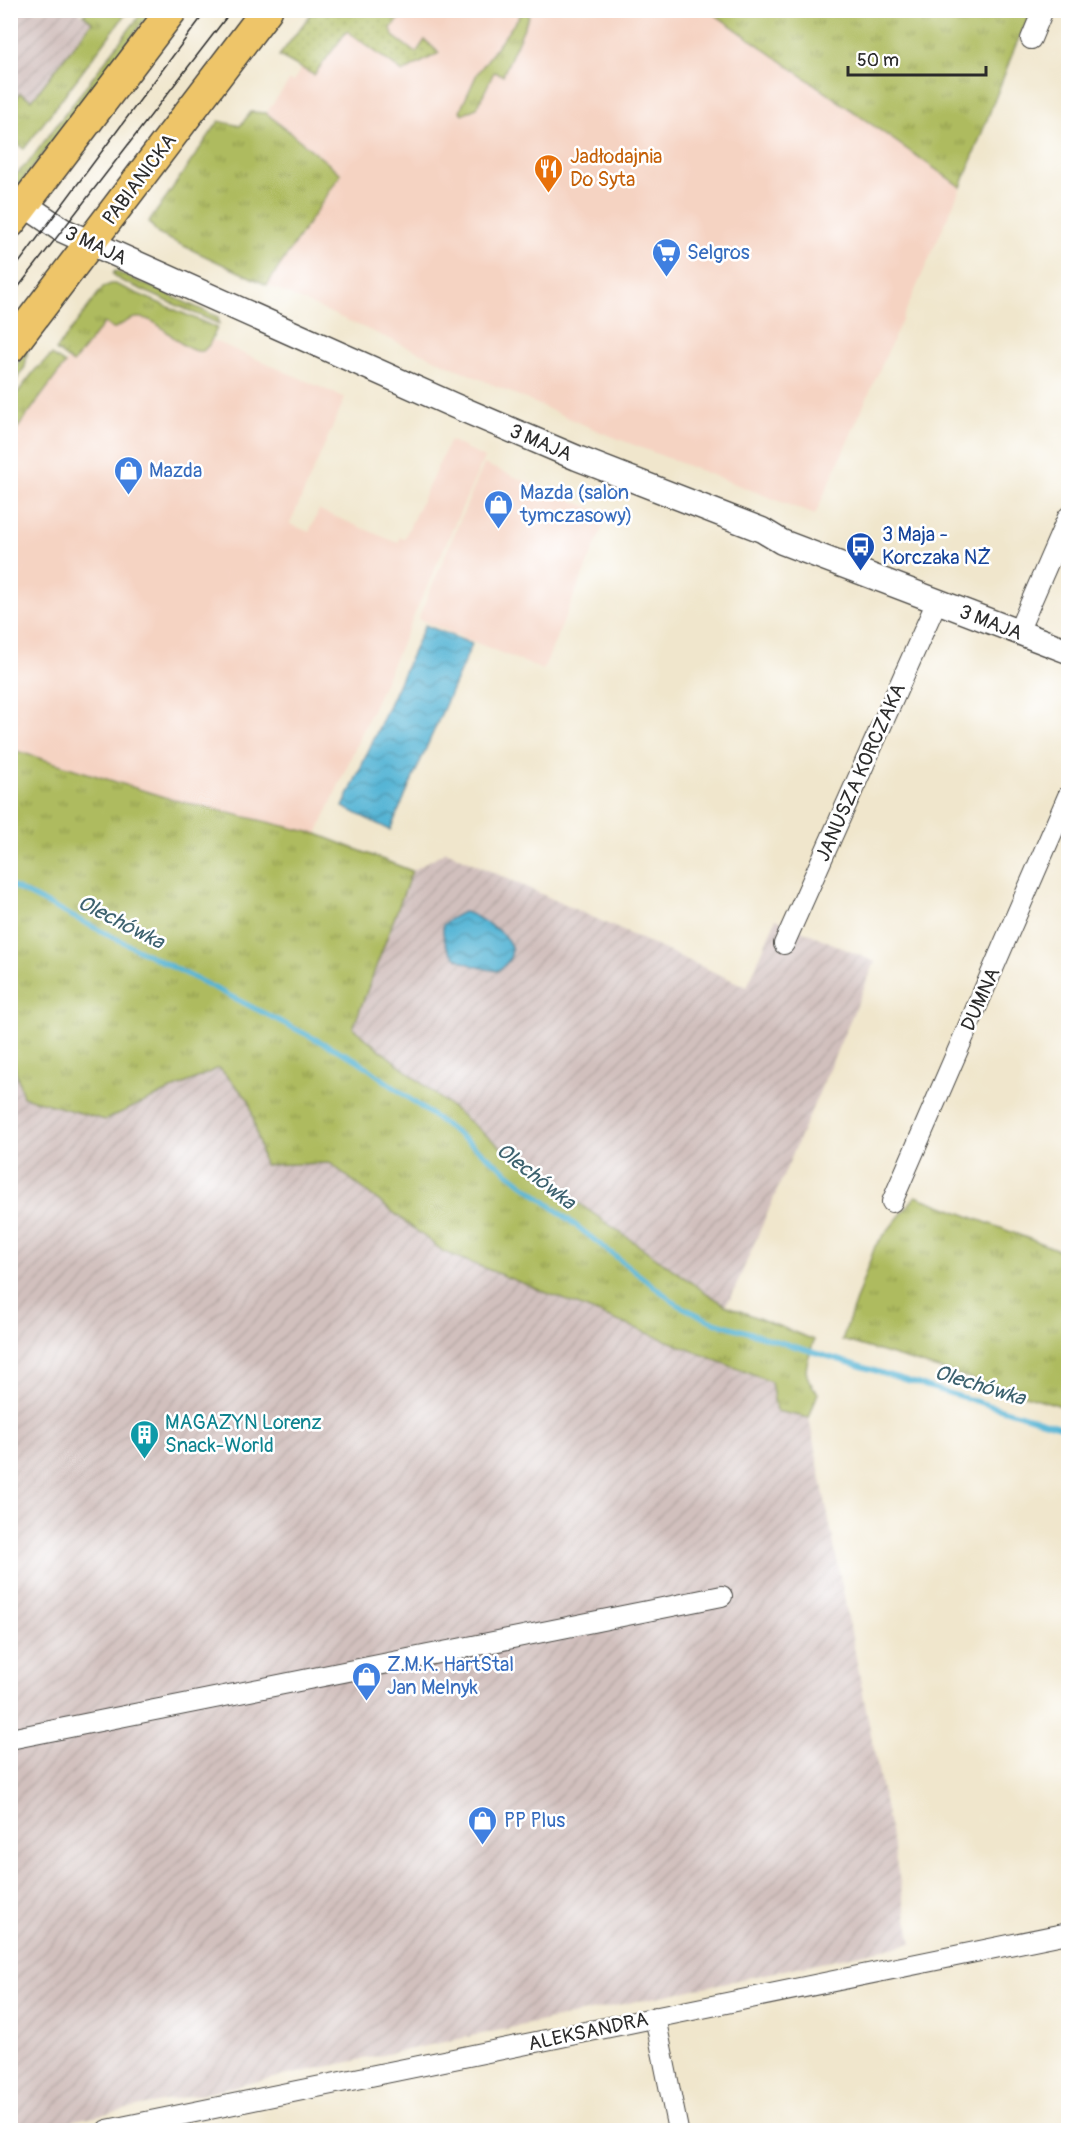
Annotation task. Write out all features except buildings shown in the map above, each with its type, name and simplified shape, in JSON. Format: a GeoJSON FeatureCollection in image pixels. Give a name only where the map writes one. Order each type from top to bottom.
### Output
{"type":"FeatureCollection","features":[{"type":"Feature","properties":{"kind":"main road"},"geometry":{"type":"LineString","coordinates":[[18,214],[172,10]]}},
{"type":"Feature","properties":{"kind":"main road","name":"PABIANICKA"},"geometry":{"type":"LineString","coordinates":[[10,348],[267,10]]}},
{"type":"Feature","properties":{"kind":"street"},"geometry":{"type":"LineString","coordinates":[[1031,39],[1043,10]]}},
{"type":"Feature","properties":{"kind":"street","name":"3 MAJA"},"geometry":{"type":"LineString","coordinates":[[18,214],[56,226],[522,435],[762,530],[782,542],[1068,651]]}},
{"type":"Feature","properties":{"kind":"street"},"geometry":{"type":"LineString","coordinates":[[1018,632],[1068,517]]}},
{"type":"Feature","properties":{"kind":"street","name":"JANUSZA KORCZAKA"},"geometry":{"type":"LineString","coordinates":[[784,944],[937,601]]}},
{"type":"Feature","properties":{"kind":"street","name":"DUMNA"},"geometry":{"type":"LineString","coordinates":[[891,1202],[1068,796]]}},
{"type":"Feature","properties":{"kind":"street"},"geometry":{"type":"LineString","coordinates":[[10,1739],[722,1596]]}},
{"type":"Feature","properties":{"kind":"street","name":"ALEKSANDRA"},"geometry":{"type":"LineString","coordinates":[[107,2130],[1068,1933]]}},
{"type":"Feature","properties":{"kind":"street"},"geometry":{"type":"LineString","coordinates":[[655,2017],[678,2130]]}},
{"type":"Feature","properties":{"kind":"shaded area"},"geometry":{"type":"Polygon","coordinates":[[[11,11],[78,11],[92,22],[32,100],[11,106],[11,11]]]}},
{"type":"Feature","properties":{"kind":"shaded area"},"geometry":{"type":"Polygon","coordinates":[[[314,11],[710,11],[961,187],[815,515],[598,431],[267,285],[341,174],[266,113],[290,80],[293,82],[300,70],[314,11]]]}},
{"type":"Feature","properties":{"kind":"shaded area"},"geometry":{"type":"Polygon","coordinates":[[[115,297],[345,398],[290,524],[309,532],[319,510],[398,543],[400,537],[404,539],[450,440],[484,458],[317,834],[171,799],[11,749],[10,437],[115,297]]]}},
{"type":"Feature","properties":{"kind":"shaded area"},"geometry":{"type":"Polygon","coordinates":[[[484,464],[608,515],[543,670],[418,619],[484,464]]]}},
{"type":"Feature","properties":{"kind":"shaded area"},"geometry":{"type":"Polygon","coordinates":[[[446,851],[747,987],[776,919],[875,962],[731,1298],[725,1305],[517,1160],[352,1028],[412,871],[446,851]]]}},
{"type":"Feature","properties":{"kind":"shaded area"},"geometry":{"type":"Polygon","coordinates":[[[10,1049],[23,1097],[104,1120],[219,1068],[249,1100],[265,1165],[330,1163],[444,1252],[771,1383],[776,1411],[809,1418],[912,1943],[28,2130],[11,2130],[10,1049]]]}},
{"type":"Feature","properties":{"kind":"green space"},"geometry":{"type":"Polygon","coordinates":[[[314,10],[409,11],[403,19],[400,17],[391,28],[393,36],[416,53],[425,40],[439,53],[403,72],[347,31],[314,75],[279,56],[314,10]]]}},
{"type":"Feature","properties":{"kind":"green space"},"geometry":{"type":"Polygon","coordinates":[[[524,10],[529,11],[529,16],[503,75],[494,72],[477,108],[462,114],[460,111],[477,74],[524,10]]]}},
{"type":"Feature","properties":{"kind":"green space"},"geometry":{"type":"Polygon","coordinates":[[[87,11],[128,11],[24,149],[11,140],[11,106],[20,93],[32,100],[92,22],[84,15],[87,11]]]}},
{"type":"Feature","properties":{"kind":"green space"},"geometry":{"type":"Polygon","coordinates":[[[143,11],[151,11],[11,196],[11,179],[28,163],[143,11]]]}},
{"type":"Feature","properties":{"kind":"green space"},"geometry":{"type":"Polygon","coordinates":[[[710,11],[1032,11],[1015,47],[961,187],[710,11]]]}},
{"type":"Feature","properties":{"kind":"green space"},"geometry":{"type":"Polygon","coordinates":[[[251,112],[266,113],[341,174],[267,285],[158,234],[149,222],[219,121],[240,126],[251,112]]]}},
{"type":"Feature","properties":{"kind":"green space"},"geometry":{"type":"Polygon","coordinates":[[[115,271],[218,317],[219,324],[120,280],[113,274],[115,271]]]}},
{"type":"Feature","properties":{"kind":"green space"},"geometry":{"type":"Polygon","coordinates":[[[111,284],[217,328],[209,345],[203,351],[194,350],[186,347],[153,322],[144,318],[135,318],[113,329],[104,323],[73,363],[56,350],[103,287],[111,284]]]}},
{"type":"Feature","properties":{"kind":"green space"},"geometry":{"type":"Polygon","coordinates":[[[28,349],[25,367],[11,387],[11,372],[28,349]]]}},
{"type":"Feature","properties":{"kind":"green space"},"geometry":{"type":"Polygon","coordinates":[[[52,355],[65,364],[11,437],[11,401],[36,369],[52,355]]]}},
{"type":"Feature","properties":{"kind":"green space"},"geometry":{"type":"Polygon","coordinates":[[[10,749],[171,799],[317,834],[412,871],[353,1028],[517,1160],[705,1292],[725,1305],[814,1340],[806,1368],[808,1379],[818,1393],[809,1418],[776,1411],[771,1382],[444,1252],[330,1163],[264,1165],[249,1100],[219,1068],[105,1120],[23,1097],[10,1049],[10,749]]]}},
{"type":"Feature","properties":{"kind":"green space"},"geometry":{"type":"Polygon","coordinates":[[[916,1196],[1064,1252],[1068,1242],[1068,1408],[842,1340],[875,1246],[916,1196]]]}},
{"type":"Feature","properties":{"kind":"water"},"geometry":{"type":"Polygon","coordinates":[[[425,625],[472,644],[390,830],[343,807],[425,625]]]}},
{"type":"Feature","properties":{"kind":"water"},"geometry":{"type":"Polygon","coordinates":[[[463,912],[473,915],[496,929],[507,940],[512,952],[505,965],[497,971],[458,959],[447,946],[443,925],[463,912]]]}},
{"type":"Feature","properties":{"kind":"waterway","name":"Olechówka"},"geometry":{"type":"LineString","coordinates":[[10,885],[357,1060],[479,1150],[678,1305],[711,1321],[1068,1429]]}},
{"type":"Feature","properties":{"kind":"tram line"},"geometry":{"type":"LineString","coordinates":[[10,275],[207,10]]}},
{"type":"Feature","properties":{"kind":"tram line"},"geometry":{"type":"LineString","coordinates":[[10,298],[232,10]]}},
{"type":"Feature","properties":{"kind":"place","name":"Jadłodajnia Do Syta"},"geometry":{"type":"Point","coordinates":[549,194]}},
{"type":"Feature","properties":{"kind":"place","name":"Selgros"},"geometry":{"type":"Point","coordinates":[666,278]}},
{"type":"Feature","properties":{"kind":"place","name":"Mazda"},"geometry":{"type":"Point","coordinates":[128,496]}},
{"type":"Feature","properties":{"kind":"place","name":"Mazda (salon tymczasowy)"},"geometry":{"type":"Point","coordinates":[499,530]}},
{"type":"Feature","properties":{"kind":"place","name":"3 Maja - Korczaka NŻ"},"geometry":{"type":"Point","coordinates":[861,572]}},
{"type":"Feature","properties":{"kind":"place","name":"MAGAZYN Lorenz Snack-World"},"geometry":{"type":"Point","coordinates":[144,1460]}},
{"type":"Feature","properties":{"kind":"place","name":"Z.M.K. HartStal Jan Melnyk"},"geometry":{"type":"Point","coordinates":[366,1702]}},
{"type":"Feature","properties":{"kind":"place","name":"PP Plus"},"geometry":{"type":"Point","coordinates":[483,1846]}}]}
